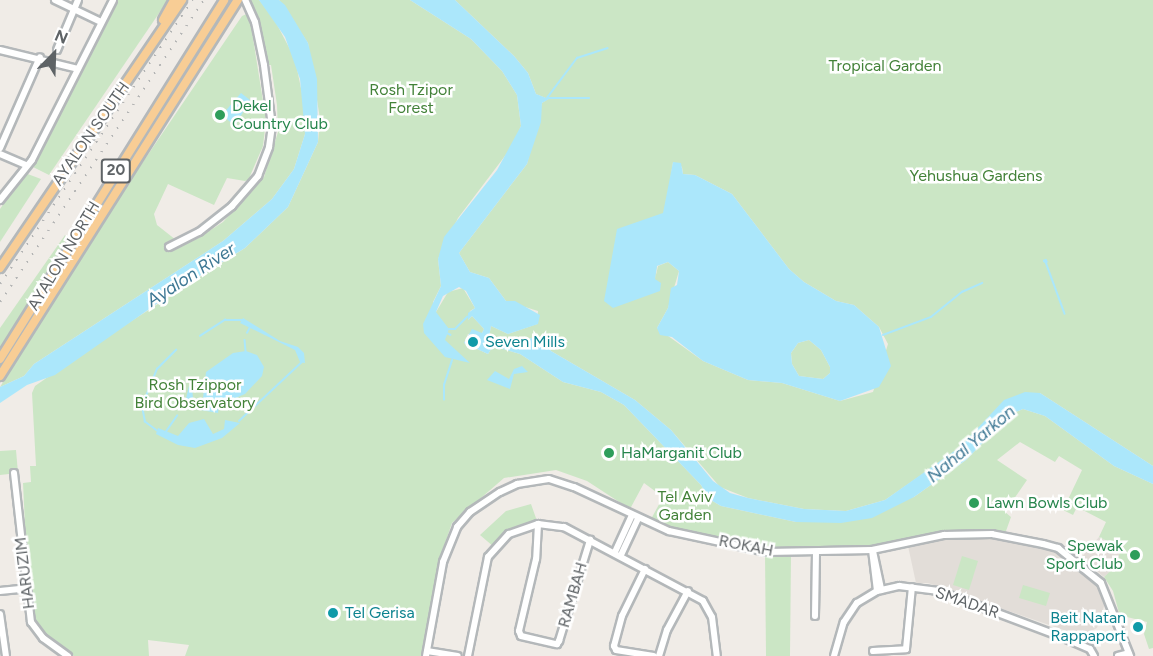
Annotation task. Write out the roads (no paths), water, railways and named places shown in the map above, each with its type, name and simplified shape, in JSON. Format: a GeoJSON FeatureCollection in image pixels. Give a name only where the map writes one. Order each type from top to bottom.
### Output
{"type":"FeatureCollection","features":[{"type":"Feature","properties":{"kind":"highway"},"geometry":{"type":"LineString","coordinates":[[125,85],[174,0]]}},
{"type":"Feature","properties":{"kind":"highway","name":"AYALON SOUTH"},"geometry":{"type":"LineString","coordinates":[[0,268],[182,0]]}},
{"type":"Feature","properties":{"kind":"highway"},"geometry":{"type":"LineString","coordinates":[[0,376],[113,194],[238,0]]}},
{"type":"Feature","properties":{"kind":"highway","name":"AYALON NORTH"},"geometry":{"type":"LineString","coordinates":[[0,359],[221,3]]}},
{"type":"Feature","properties":{"kind":"highway"},"geometry":{"type":"LineString","coordinates":[[15,336],[113,194]]}},
{"type":"Feature","properties":{"kind":"street"},"geometry":{"type":"LineString","coordinates":[[55,0],[101,22]]}},
{"type":"Feature","properties":{"kind":"street"},"geometry":{"type":"LineString","coordinates":[[57,50],[78,0]]}},
{"type":"Feature","properties":{"kind":"street"},"geometry":{"type":"LineString","coordinates":[[0,200],[26,165],[113,0]]}},
{"type":"Feature","properties":{"kind":"street"},"geometry":{"type":"LineString","coordinates":[[170,247],[199,232],[227,211],[254,182],[269,147],[272,126],[264,65],[255,22],[245,0]]}},
{"type":"Feature","properties":{"kind":"street"},"geometry":{"type":"LineString","coordinates":[[0,50],[40,57],[78,69]]}},
{"type":"Feature","properties":{"kind":"street"},"geometry":{"type":"LineString","coordinates":[[0,148],[40,57]]}},
{"type":"Feature","properties":{"kind":"street"},"geometry":{"type":"LineString","coordinates":[[0,154],[26,165]]}},
{"type":"Feature","properties":{"kind":"street","name":"HARUZIM"},"geometry":{"type":"LineString","coordinates":[[14,473],[31,622],[43,638],[68,656]]}},
{"type":"Feature","properties":{"kind":"street","name":"ROKAH"},"geometry":{"type":"LineString","coordinates":[[427,654],[450,542],[464,517],[481,504],[517,484],[549,479],[574,487],[669,531],[737,546],[816,554],[872,550],[944,535],[992,534],[1058,549],[1101,583],[1129,655]]}},
{"type":"Feature","properties":{"kind":"street"},"geometry":{"type":"LineString","coordinates":[[618,553],[635,517]]}},
{"type":"Feature","properties":{"kind":"street"},"geometry":{"type":"LineString","coordinates":[[468,656],[488,557],[509,534],[538,524],[564,527],[618,553],[703,601],[712,617],[717,656]]}},
{"type":"Feature","properties":{"kind":"street","name":"RAMBAH"},"geometry":{"type":"LineString","coordinates":[[538,524],[536,559],[519,631],[521,636],[557,644],[590,540]]}},
{"type":"Feature","properties":{"kind":"street"},"geometry":{"type":"LineString","coordinates":[[834,656],[844,622],[857,603],[879,590],[872,550]]}},
{"type":"Feature","properties":{"kind":"street"},"geometry":{"type":"LineString","coordinates":[[815,616],[816,554]]}},
{"type":"Feature","properties":{"kind":"street"},"geometry":{"type":"LineString","coordinates":[[645,569],[622,616],[614,646],[616,650],[654,656]]}},
{"type":"Feature","properties":{"kind":"street"},"geometry":{"type":"LineString","coordinates":[[873,651],[906,649],[912,587]]}},
{"type":"Feature","properties":{"kind":"street","name":"SMADAR"},"geometry":{"type":"LineString","coordinates":[[879,590],[912,587],[939,591],[1064,638],[1090,649],[1094,656]]}},
{"type":"Feature","properties":{"kind":"street"},"geometry":{"type":"LineString","coordinates":[[0,591],[27,588]]}},
{"type":"Feature","properties":{"kind":"street"},"geometry":{"type":"LineString","coordinates":[[659,656],[667,630],[688,591]]}},
{"type":"Feature","properties":{"kind":"street"},"geometry":{"type":"LineString","coordinates":[[0,614],[6,656]]}},
{"type":"Feature","properties":{"kind":"street"},"geometry":{"type":"LineString","coordinates":[[427,654],[458,656]]}},
{"type":"Feature","properties":{"kind":"street"},"geometry":{"type":"LineString","coordinates":[[1118,656],[1129,655]]}},
{"type":"Feature","properties":{"kind":"water","name":"Ayalon River"},"geometry":{"type":"Polygon","coordinates":[[[259,0],[279,0],[285,5],[308,43],[317,79],[318,142],[288,207],[245,248],[175,291],[55,375],[27,385],[0,403],[0,387],[24,376],[34,364],[223,241],[272,199],[294,169],[305,134],[300,79],[285,37],[259,0]]]}},
{"type":"Feature","properties":{"kind":"water","name":"Nahal Yarkon"},"geometry":{"type":"Polygon","coordinates":[[[410,0],[455,0],[514,56],[528,73],[536,94],[549,99],[542,103],[541,122],[527,164],[459,253],[470,272],[489,278],[506,301],[515,301],[540,315],[538,324],[508,334],[491,326],[489,337],[512,346],[534,337],[543,341],[551,351],[635,400],[671,430],[713,481],[730,493],[748,498],[804,509],[846,511],[885,500],[960,447],[1004,400],[1025,392],[1040,393],[1153,466],[1153,484],[1114,466],[1045,416],[1023,409],[1011,414],[966,460],[914,497],[872,518],[841,523],[796,522],[721,506],[709,499],[701,485],[624,405],[601,392],[563,382],[520,354],[493,346],[488,354],[464,343],[472,329],[482,333],[484,329],[472,316],[468,320],[468,313],[475,308],[466,291],[459,287],[443,296],[436,312],[449,329],[445,340],[470,363],[445,357],[424,333],[423,324],[441,286],[438,259],[444,237],[497,170],[521,126],[517,95],[502,71],[471,39],[410,0]]]}},
{"type":"Feature","properties":{"kind":"water"},"geometry":{"type":"Polygon","coordinates":[[[241,93],[250,100],[235,126],[222,115],[241,93]]]}},
{"type":"Feature","properties":{"kind":"water"},"geometry":{"type":"Polygon","coordinates":[[[673,162],[681,163],[683,174],[695,175],[732,194],[789,269],[804,282],[836,301],[854,305],[879,327],[891,366],[879,387],[840,401],[782,383],[748,380],[703,361],[672,337],[660,335],[657,328],[668,308],[671,288],[677,285],[679,271],[668,262],[657,266],[655,279],[661,283],[660,291],[613,308],[604,301],[617,229],[663,213],[673,162]],[[809,340],[798,343],[791,353],[792,364],[799,376],[823,379],[830,373],[830,367],[821,350],[809,340]]]}},
{"type":"Feature","properties":{"kind":"water"},"geometry":{"type":"Polygon","coordinates":[[[243,318],[280,341],[298,347],[304,353],[305,363],[300,362],[295,350],[240,323],[243,318]]]}},
{"type":"Feature","properties":{"kind":"water"},"geometry":{"type":"Polygon","coordinates":[[[246,351],[257,355],[264,367],[262,376],[245,394],[219,405],[218,413],[184,407],[189,386],[192,386],[193,399],[203,398],[206,372],[233,353],[246,351]]]}},
{"type":"Feature","properties":{"kind":"water"},"geometry":{"type":"Polygon","coordinates":[[[522,366],[528,372],[514,374],[510,389],[487,380],[495,371],[509,379],[514,369],[522,366]]]}},
{"type":"Feature","properties":{"kind":"water"},"geometry":{"type":"Polygon","coordinates":[[[204,419],[213,434],[224,429],[225,420],[240,423],[222,438],[195,448],[178,445],[156,434],[158,428],[178,436],[189,423],[204,419]]]}},
{"type":"Feature","properties":{"kind":"waterway"},"geometry":{"type":"LineString","coordinates":[[547,98],[577,58],[607,48]]}},
{"type":"Feature","properties":{"kind":"waterway"},"geometry":{"type":"LineString","coordinates":[[548,98],[589,98]]}},
{"type":"Feature","properties":{"kind":"waterway"},"geometry":{"type":"LineString","coordinates":[[1046,260],[1047,262],[1044,261],[1046,260]]}},
{"type":"Feature","properties":{"kind":"waterway"},"geometry":{"type":"LineString","coordinates":[[1046,262],[1065,314]]}},
{"type":"Feature","properties":{"kind":"waterway"},"geometry":{"type":"LineString","coordinates":[[883,335],[931,317],[962,292],[982,283]]}},
{"type":"Feature","properties":{"kind":"waterway"},"geometry":{"type":"LineString","coordinates":[[449,329],[455,329],[467,317]]}},
{"type":"Feature","properties":{"kind":"waterway"},"geometry":{"type":"LineString","coordinates":[[200,336],[225,320],[242,320]]}},
{"type":"Feature","properties":{"kind":"waterway"},"geometry":{"type":"LineString","coordinates":[[247,333],[250,327]]}},
{"type":"Feature","properties":{"kind":"waterway"},"geometry":{"type":"LineString","coordinates":[[447,333],[451,335]]}},
{"type":"Feature","properties":{"kind":"waterway"},"geometry":{"type":"LineString","coordinates":[[245,340],[246,351]]}},
{"type":"Feature","properties":{"kind":"waterway"},"geometry":{"type":"LineString","coordinates":[[157,431],[145,422],[142,406],[157,369],[176,350]]}},
{"type":"Feature","properties":{"kind":"waterway"},"geometry":{"type":"LineString","coordinates":[[444,400],[444,385],[452,360]]}},
{"type":"Feature","properties":{"kind":"waterway"},"geometry":{"type":"LineString","coordinates":[[239,421],[302,362]]}},
{"type":"Feature","properties":{"kind":"waterway"},"geometry":{"type":"LineString","coordinates":[[165,433],[177,416]]}},
{"type":"Feature","properties":{"kind":"railway"},"geometry":{"type":"LineString","coordinates":[[0,284],[192,0]]}},
{"type":"Feature","properties":{"kind":"railway"},"geometry":{"type":"LineString","coordinates":[[0,302],[204,0]]}},
{"type":"Feature","properties":{"kind":"place","name":"Dekel Country Club"},"geometry":{"type":"Point","coordinates":[220,115]}},
{"type":"Feature","properties":{"kind":"place","name":"Seven Mills"},"geometry":{"type":"Point","coordinates":[473,342]}},
{"type":"Feature","properties":{"kind":"place","name":"HaMarganit Club"},"geometry":{"type":"Point","coordinates":[609,453]}},
{"type":"Feature","properties":{"kind":"place","name":"Lawn Bowls Club"},"geometry":{"type":"Point","coordinates":[974,503]}},
{"type":"Feature","properties":{"kind":"place","name":"Spewak Sport Club"},"geometry":{"type":"Point","coordinates":[1135,555]}},
{"type":"Feature","properties":{"kind":"place","name":"Tel Gerisa"},"geometry":{"type":"Point","coordinates":[333,613]}},
{"type":"Feature","properties":{"kind":"place","name":"Beit Natan Rappaport"},"geometry":{"type":"Point","coordinates":[1138,627]}},
{"type":"Feature","properties":{"kind":"park label","name":"Tropical Garden"},"geometry":{"type":"Point","coordinates":[885,66]}},
{"type":"Feature","properties":{"kind":"park label","name":"Rosh Tzipor Forest"},"geometry":{"type":"Point","coordinates":[411,99]}},
{"type":"Feature","properties":{"kind":"park label","name":"Yehushua Gardens"},"geometry":{"type":"Point","coordinates":[976,176]}},
{"type":"Feature","properties":{"kind":"park label","name":"Rosh Tzippor Bird Observatory"},"geometry":{"type":"Point","coordinates":[195,394]}},
{"type":"Feature","properties":{"kind":"park label","name":"Tel Aviv Garden"},"geometry":{"type":"Point","coordinates":[685,506]}}]}
